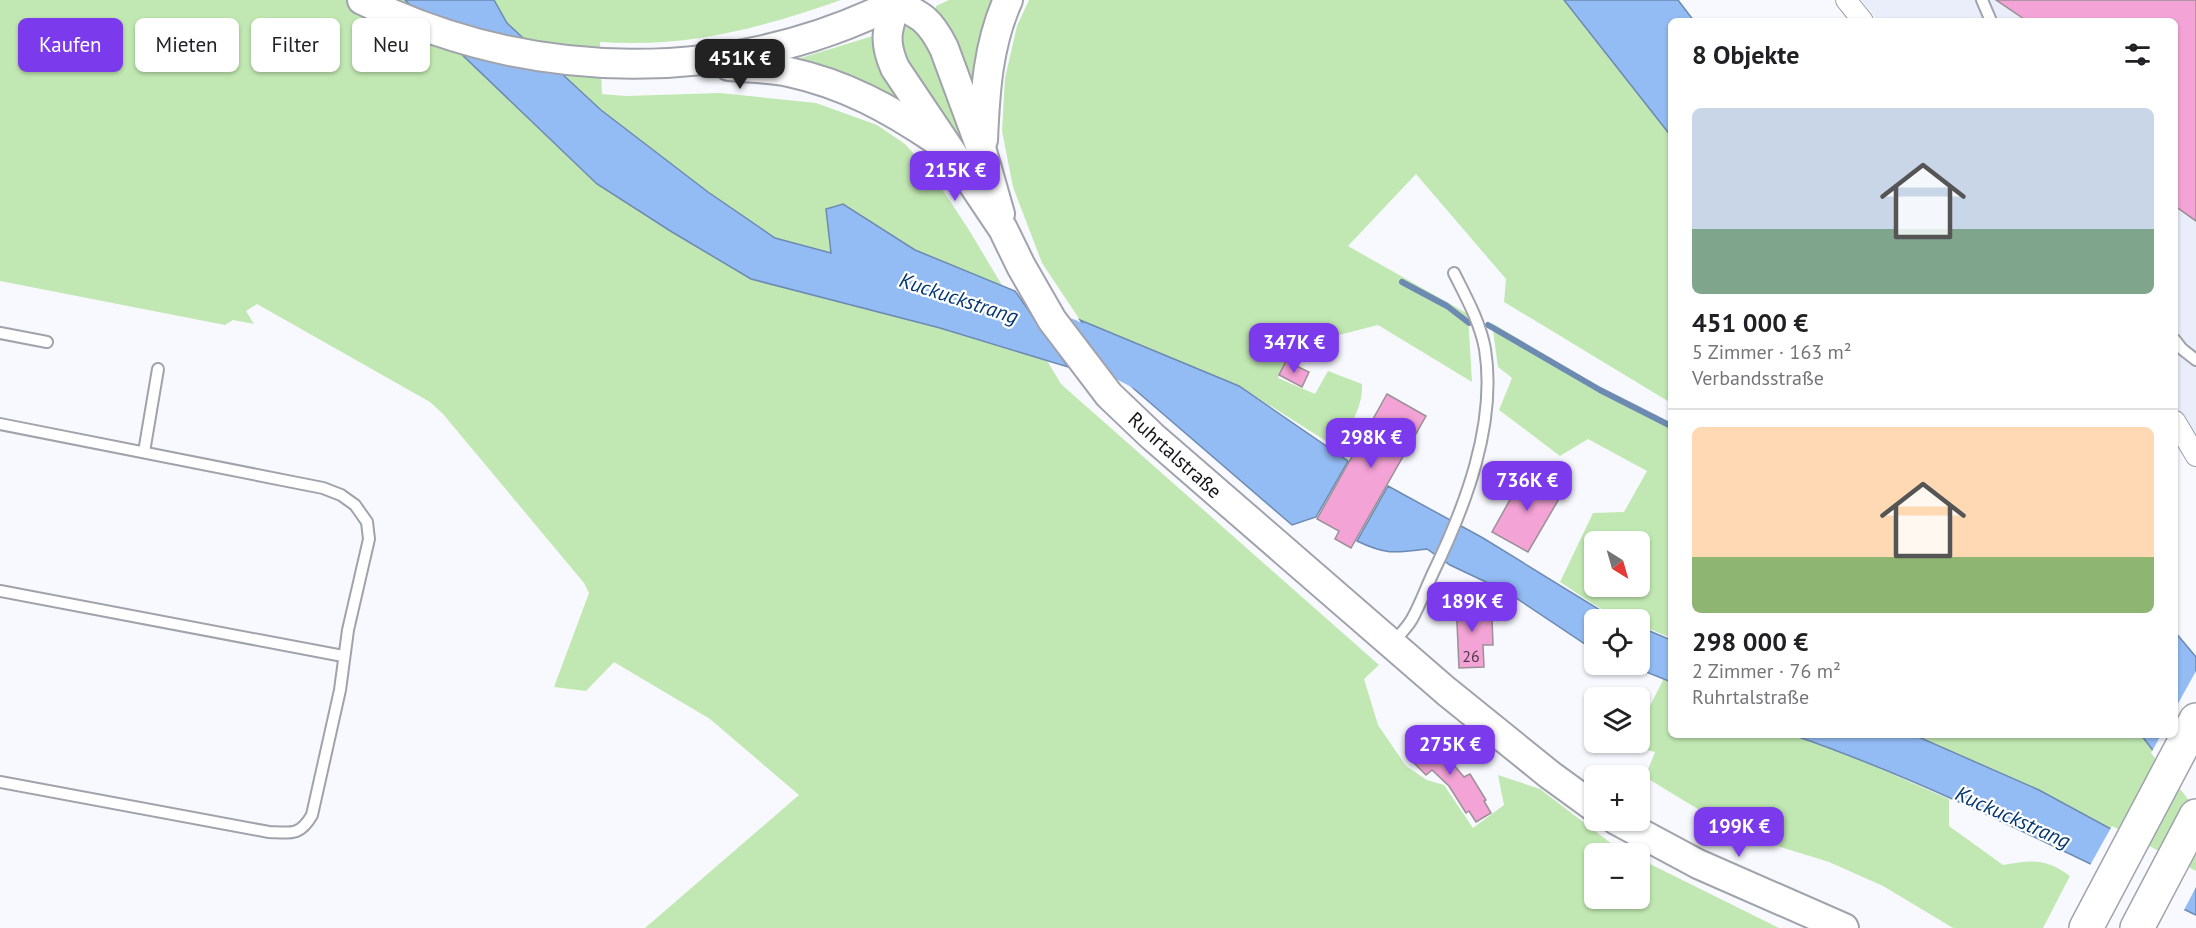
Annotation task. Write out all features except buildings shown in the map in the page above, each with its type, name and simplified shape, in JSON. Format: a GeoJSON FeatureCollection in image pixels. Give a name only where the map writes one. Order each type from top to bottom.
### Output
{"type":"FeatureCollection","features":[{"type":"Feature","properties":{"kind":"highway"},"geometry":{"type":"LineString","coordinates":[[2086,928],[2196,720]]}},
{"type":"Feature","properties":{"kind":"highway"},"geometry":{"type":"LineString","coordinates":[[2137,928],[2196,816]]}},
{"type":"Feature","properties":{"kind":"main road"},"geometry":{"type":"LineString","coordinates":[[362,0],[404,19],[457,37],[506,50],[567,61],[612,64],[697,62],[787,72],[823,80],[873,100],[947,147]]}},
{"type":"Feature","properties":{"kind":"main road"},"geometry":{"type":"LineString","coordinates":[[982,151],[988,64],[1008,0]]}},
{"type":"Feature","properties":{"kind":"main road"},"geometry":{"type":"LineString","coordinates":[[697,62],[782,45],[845,24],[898,2]]}},
{"type":"Feature","properties":{"kind":"main road","name":"Ruhrtalstraße"},"geometry":{"type":"LineString","coordinates":[[1003,229],[982,151],[938,35],[922,16],[898,2],[886,33],[890,57],[901,78],[1003,229],[1052,320],[1109,395],[1152,436],[1494,731],[1584,799]]}},
{"type":"Feature","properties":{"kind":"main road"},"geometry":{"type":"LineString","coordinates":[[1636,831],[1707,869],[1844,928]]}},
{"type":"Feature","properties":{"kind":"street"},"geometry":{"type":"LineString","coordinates":[[1846,0],[1861,18]]}},
{"type":"Feature","properties":{"kind":"street"},"geometry":{"type":"LineString","coordinates":[[2178,426],[2196,456]]}},
{"type":"Feature","properties":{"kind":"lane"},"geometry":{"type":"LineString","coordinates":[[1982,0],[1990,18]]}},
{"type":"Feature","properties":{"kind":"lane"},"geometry":{"type":"LineString","coordinates":[[1392,644],[1411,621],[1457,522],[1478,450],[1486,393],[1485,349],[1474,314],[1454,273]]}},
{"type":"Feature","properties":{"kind":"lane"},"geometry":{"type":"LineString","coordinates":[[0,333],[47,342]]}},
{"type":"Feature","properties":{"kind":"lane"},"geometry":{"type":"LineString","coordinates":[[2178,344],[2196,360]]}},
{"type":"Feature","properties":{"kind":"lane"},"geometry":{"type":"LineString","coordinates":[[144,452],[158,369]]}},
{"type":"Feature","properties":{"kind":"lane"},"geometry":{"type":"LineString","coordinates":[[0,424],[323,488],[341,495],[355,505],[367,522],[369,539],[343,656],[340,690],[312,815],[305,827],[294,833],[269,832],[0,782]]}},
{"type":"Feature","properties":{"kind":"lane"},"geometry":{"type":"LineString","coordinates":[[0,591],[343,656]]}},
{"type":"Feature","properties":{"kind":"shaded area"},"geometry":{"type":"Polygon","coordinates":[[[1861,0],[2196,0],[2196,438],[2178,409],[2178,18],[1876,18],[1861,0]]]}},
{"type":"Feature","properties":{"kind":"green space"},"geometry":{"type":"Polygon","coordinates":[[[0,0],[841,0],[780,20],[722,34],[663,42],[600,42],[602,94],[626,96],[720,93],[816,103],[877,125],[905,144],[932,174],[969,230],[1061,384],[1379,665],[1364,679],[1378,725],[1406,766],[1427,780],[1444,785],[1473,828],[1504,805],[1498,775],[1540,789],[1584,823],[1584,831],[1595,831],[1611,843],[1584,843],[1584,909],[1650,909],[1650,864],[1779,928],[645,928],[799,795],[710,719],[614,662],[586,691],[554,687],[589,593],[584,583],[443,414],[430,402],[257,304],[246,311],[254,324],[233,320],[225,325],[0,281],[0,0]]]}},
{"type":"Feature","properties":{"kind":"green space"},"geometry":{"type":"Polygon","coordinates":[[[949,0],[1000,0],[978,96],[936,11],[936,6],[949,0]]]}},
{"type":"Feature","properties":{"kind":"green space"},"geometry":{"type":"Polygon","coordinates":[[[1029,0],[1564,0],[1668,132],[1668,401],[1504,302],[1506,279],[1416,174],[1348,246],[1468,314],[1472,382],[1378,325],[1292,347],[1278,378],[1315,394],[1328,371],[1362,384],[1358,410],[1337,448],[1239,386],[1080,320],[1042,263],[1013,187],[1002,131],[1005,78],[1017,26],[1029,0]]]}},
{"type":"Feature","properties":{"kind":"green space"},"geometry":{"type":"Polygon","coordinates":[[[910,23],[924,29],[970,154],[912,82],[896,32],[902,25],[910,23]]]}},
{"type":"Feature","properties":{"kind":"green space"},"geometry":{"type":"Polygon","coordinates":[[[876,35],[910,106],[794,60],[876,35]]]}},
{"type":"Feature","properties":{"kind":"green space"},"geometry":{"type":"Polygon","coordinates":[[[1492,323],[1668,427],[1668,637],[1650,629],[1650,609],[1603,609],[1560,582],[1584,532],[1584,597],[1650,597],[1650,531],[1584,531],[1593,513],[1624,512],[1647,471],[1588,439],[1560,456],[1499,410],[1512,378],[1498,367],[1492,323]]]}},
{"type":"Feature","properties":{"kind":"green space"},"geometry":{"type":"Polygon","coordinates":[[[1664,678],[1668,680],[1668,738],[1802,738],[1842,752],[1949,799],[1949,826],[2003,865],[2023,862],[2046,863],[2070,876],[2043,928],[1953,928],[1883,886],[1829,862],[1739,834],[1650,780],[1650,765],[1655,752],[1650,751],[1650,706],[1664,678]]]}},
{"type":"Feature","properties":{"kind":"green space"},"geometry":{"type":"Polygon","coordinates":[[[1921,738],[2143,738],[2196,806],[2196,875],[2039,790],[1921,738]]]}},
{"type":"Feature","properties":{"kind":"water"},"geometry":{"type":"Polygon","coordinates":[[[405,0],[494,0],[507,23],[601,110],[708,192],[775,238],[831,253],[826,209],[843,204],[915,250],[1015,291],[1068,367],[940,328],[751,279],[597,184],[430,24],[430,18],[424,18],[405,0]]]}},
{"type":"Feature","properties":{"kind":"water"},"geometry":{"type":"Polygon","coordinates":[[[1564,0],[1678,0],[1692,18],[1668,18],[1668,132],[1564,0]]]}},
{"type":"Feature","properties":{"kind":"water"},"geometry":{"type":"Polygon","coordinates":[[[1080,320],[1239,386],[1348,461],[1316,517],[1292,525],[1133,388],[1106,358],[1080,320]]]}},
{"type":"Feature","properties":{"kind":"water"},"geometry":{"type":"Polygon","coordinates":[[[1388,486],[1483,538],[1598,609],[1584,609],[1584,643],[1507,592],[1450,565],[1427,549],[1391,552],[1357,541],[1388,486]]]}},
{"type":"Feature","properties":{"kind":"water"},"geometry":{"type":"Polygon","coordinates":[[[1650,631],[1668,639],[1668,681],[1650,674],[1650,631]]]}},
{"type":"Feature","properties":{"kind":"water"},"geometry":{"type":"Polygon","coordinates":[[[2178,636],[2196,657],[2196,806],[2143,738],[2178,738],[2178,636]]]}},
{"type":"Feature","properties":{"kind":"water"},"geometry":{"type":"Polygon","coordinates":[[[1801,738],[1921,738],[2039,790],[2196,875],[2196,915],[1947,796],[1801,738]]]}},
{"type":"Feature","properties":{"kind":"pier"},"geometry":{"type":"Polygon","coordinates":[[[2196,671],[2196,809],[2151,753],[2159,738],[2178,738],[2178,704],[2196,671]]]}},
{"type":"Feature","properties":{"kind":"pier"},"geometry":{"type":"Polygon","coordinates":[[[2112,826],[2196,871],[2196,887],[2183,912],[2089,867],[2112,826]]]}},
{"type":"Feature","properties":{"kind":"waterway"},"geometry":{"type":"LineString","coordinates":[[1402,282],[1447,306],[1469,323]]}},
{"type":"Feature","properties":{"kind":"waterway"},"geometry":{"type":"LineString","coordinates":[[1488,325],[1600,390],[1668,424]]}},
{"type":"Feature","properties":{"kind":"waterway","name":"Kuckuckstrang"},"geometry":{"type":"LineString","coordinates":[[1047,328],[1070,336],[1145,375]]}}]}
